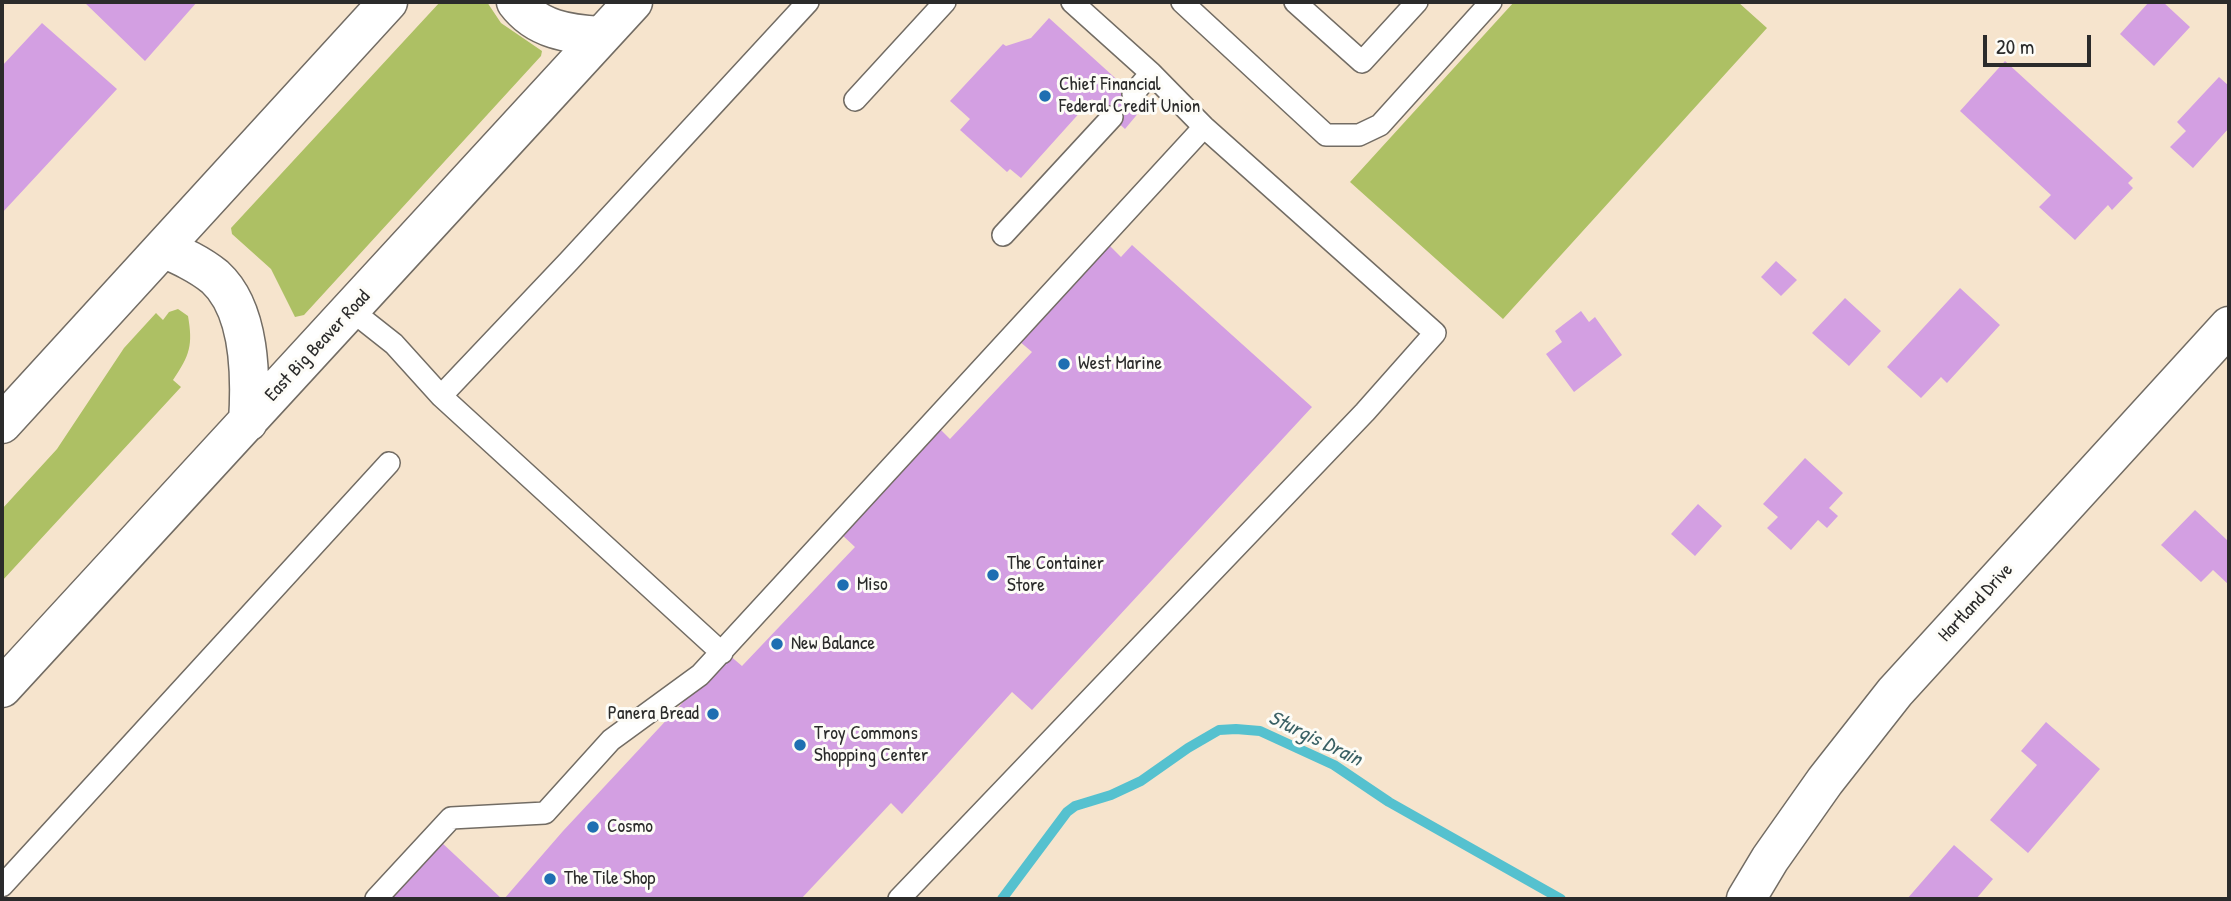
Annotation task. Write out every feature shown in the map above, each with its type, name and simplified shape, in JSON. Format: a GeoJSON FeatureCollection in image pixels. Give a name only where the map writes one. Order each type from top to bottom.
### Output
{"type":"FeatureCollection","features":[{"type":"Feature","properties":{"kind":"main road"},"geometry":{"type":"LineString","coordinates":[[2,424],[388,2]]}},
{"type":"Feature","properties":{"kind":"main road"},"geometry":{"type":"LineString","coordinates":[[516,2],[545,26],[570,34],[601,36]]}},
{"type":"Feature","properties":{"kind":"main road","name":"East Big Beaver Road"},"geometry":{"type":"LineString","coordinates":[[2,688],[633,2]]}},
{"type":"Feature","properties":{"kind":"main road"},"geometry":{"type":"LineString","coordinates":[[163,248],[195,263],[217,279],[231,300],[242,328],[248,356],[251,385],[248,422]]}},
{"type":"Feature","properties":{"kind":"main road","name":"Hartland Drive"},"geometry":{"type":"LineString","coordinates":[[1746,899],[1770,859],[1825,781],[1895,692],[2229,326]]}},
{"type":"Feature","properties":{"kind":"lane"},"geometry":{"type":"LineString","coordinates":[[441,396],[808,2]]}},
{"type":"Feature","properties":{"kind":"lane"},"geometry":{"type":"LineString","coordinates":[[855,100],[946,2]]}},
{"type":"Feature","properties":{"kind":"lane"},"geometry":{"type":"LineString","coordinates":[[899,899],[1365,412],[1435,333],[1204,127],[1151,73],[1072,2]]}},
{"type":"Feature","properties":{"kind":"lane"},"geometry":{"type":"LineString","coordinates":[[1182,2],[1326,135],[1359,135],[1380,125],[1491,2]]}},
{"type":"Feature","properties":{"kind":"lane"},"geometry":{"type":"LineString","coordinates":[[1295,2],[1362,62],[1417,2]]}},
{"type":"Feature","properties":{"kind":"lane"},"geometry":{"type":"LineString","coordinates":[[1133,94],[1151,73]]}},
{"type":"Feature","properties":{"kind":"lane"},"geometry":{"type":"LineString","coordinates":[[1003,235],[1112,117]]}},
{"type":"Feature","properties":{"kind":"lane"},"geometry":{"type":"LineString","coordinates":[[376,899],[451,818],[544,813],[611,740],[700,675],[1204,127]]}},
{"type":"Feature","properties":{"kind":"lane"},"geometry":{"type":"LineString","coordinates":[[351,310],[394,344],[441,396],[722,653]]}},
{"type":"Feature","properties":{"kind":"lane"},"geometry":{"type":"LineString","coordinates":[[2,886],[389,463]]}},
{"type":"Feature","properties":{"kind":"green space"},"geometry":{"type":"Polygon","coordinates":[[[440,2],[487,2],[501,23],[542,51],[541,56],[304,315],[295,317],[271,269],[232,234],[231,228],[440,2]]]}},
{"type":"Feature","properties":{"kind":"green space"},"geometry":{"type":"Polygon","coordinates":[[[1514,2],[1738,2],[1767,28],[1503,319],[1350,182],[1514,2]]]}},
{"type":"Feature","properties":{"kind":"green space"},"geometry":{"type":"Polygon","coordinates":[[[178,309],[188,316],[190,335],[187,356],[173,380],[181,387],[2,581],[2,509],[57,449],[124,348],[156,313],[163,320],[169,312],[178,309]]]}},
{"type":"Feature","properties":{"kind":"building"},"geometry":{"type":"Polygon","coordinates":[[[84,2],[197,2],[145,61],[84,2]]]}},
{"type":"Feature","properties":{"kind":"building"},"geometry":{"type":"Polygon","coordinates":[[[2149,2],[2163,2],[2190,27],[2154,66],[2120,34],[2149,2]]]}},
{"type":"Feature","properties":{"kind":"building","name":"Chief Financial Federal Credit Union"},"geometry":{"type":"Polygon","coordinates":[[[1049,18],[1145,105],[1125,129],[1092,99],[1021,178],[1010,169],[1007,172],[960,130],[970,119],[950,101],[1003,44],[1006,46],[1031,38],[1049,18]]]}},
{"type":"Feature","properties":{"kind":"building"},"geometry":{"type":"Polygon","coordinates":[[[42,23],[117,89],[2,213],[2,66],[42,23]]]}},
{"type":"Feature","properties":{"kind":"building"},"geometry":{"type":"Polygon","coordinates":[[[2005,61],[2133,178],[2128,183],[2133,188],[2112,210],[2108,205],[2075,240],[2039,207],[2051,195],[1960,111],[2005,61]]]}},
{"type":"Feature","properties":{"kind":"building"},"geometry":{"type":"Polygon","coordinates":[[[2219,77],[2229,86],[2229,128],[2193,168],[2170,147],[2186,131],[2177,122],[2219,77]]]}},
{"type":"Feature","properties":{"kind":"building"},"geometry":{"type":"Polygon","coordinates":[[[1132,245],[1312,407],[1032,710],[1012,692],[902,814],[891,803],[801,899],[504,899],[563,831],[728,654],[742,666],[855,547],[840,533],[938,427],[950,439],[1032,352],[1019,341],[1110,246],[1121,257],[1132,245]]]}},
{"type":"Feature","properties":{"kind":"building"},"geometry":{"type":"Polygon","coordinates":[[[1776,261],[1797,280],[1781,296],[1761,277],[1776,261]]]}},
{"type":"Feature","properties":{"kind":"building"},"geometry":{"type":"Polygon","coordinates":[[[1960,288],[2000,325],[1947,383],[1941,377],[1921,398],[1887,367],[1960,288]]]}},
{"type":"Feature","properties":{"kind":"building"},"geometry":{"type":"Polygon","coordinates":[[[1845,298],[1881,331],[1849,366],[1812,333],[1845,298]]]}},
{"type":"Feature","properties":{"kind":"building"},"geometry":{"type":"Polygon","coordinates":[[[1581,311],[1589,322],[1595,317],[1622,355],[1574,392],[1546,354],[1562,342],[1555,331],[1581,311]]]}},
{"type":"Feature","properties":{"kind":"building"},"geometry":{"type":"Polygon","coordinates":[[[1805,458],[1843,493],[1829,508],[1838,516],[1827,528],[1818,520],[1791,550],[1767,528],[1778,517],[1763,504],[1805,458]]]}},
{"type":"Feature","properties":{"kind":"building"},"geometry":{"type":"Polygon","coordinates":[[[1698,504],[1722,526],[1695,556],[1671,534],[1698,504]]]}},
{"type":"Feature","properties":{"kind":"building"},"geometry":{"type":"Polygon","coordinates":[[[2195,510],[2227,540],[2229,537],[2229,585],[2213,570],[2201,582],[2161,545],[2195,510]]]}},
{"type":"Feature","properties":{"kind":"building"},"geometry":{"type":"Polygon","coordinates":[[[2046,722],[2100,769],[2028,853],[1990,820],[2037,765],[2021,751],[2046,722]]]}},
{"type":"Feature","properties":{"kind":"building"},"geometry":{"type":"Polygon","coordinates":[[[440,841],[502,899],[386,899],[440,841]]]}},
{"type":"Feature","properties":{"kind":"building"},"geometry":{"type":"Polygon","coordinates":[[[1954,845],[1993,879],[1976,899],[1907,899],[1954,845]]]}},
{"type":"Feature","properties":{"kind":"waterway","name":"Sturgis Drain"},"geometry":{"type":"LineString","coordinates":[[1002,899],[1067,812],[1075,806],[1111,795],[1141,781],[1219,730],[1236,729],[1260,731],[1334,765],[1389,802],[1561,899]]}},
{"type":"Feature","properties":{"kind":"place","name":"Chief Financial Federal Credit Union"},"geometry":{"type":"Point","coordinates":[1045,96]}},
{"type":"Feature","properties":{"kind":"place","name":"West Marine"},"geometry":{"type":"Point","coordinates":[1064,364]}},
{"type":"Feature","properties":{"kind":"place","name":"The Container Store"},"geometry":{"type":"Point","coordinates":[993,575]}},
{"type":"Feature","properties":{"kind":"place","name":"Miso"},"geometry":{"type":"Point","coordinates":[843,585]}},
{"type":"Feature","properties":{"kind":"place","name":"New Balance"},"geometry":{"type":"Point","coordinates":[777,644]}},
{"type":"Feature","properties":{"kind":"place","name":"Panera Bread"},"geometry":{"type":"Point","coordinates":[713,714]}},
{"type":"Feature","properties":{"kind":"place","name":"Troy Commons Shopping Center"},"geometry":{"type":"Point","coordinates":[800,745]}},
{"type":"Feature","properties":{"kind":"place","name":"Cosmo"},"geometry":{"type":"Point","coordinates":[593,827]}},
{"type":"Feature","properties":{"kind":"place","name":"The Tile Shop"},"geometry":{"type":"Point","coordinates":[550,879]}}]}
